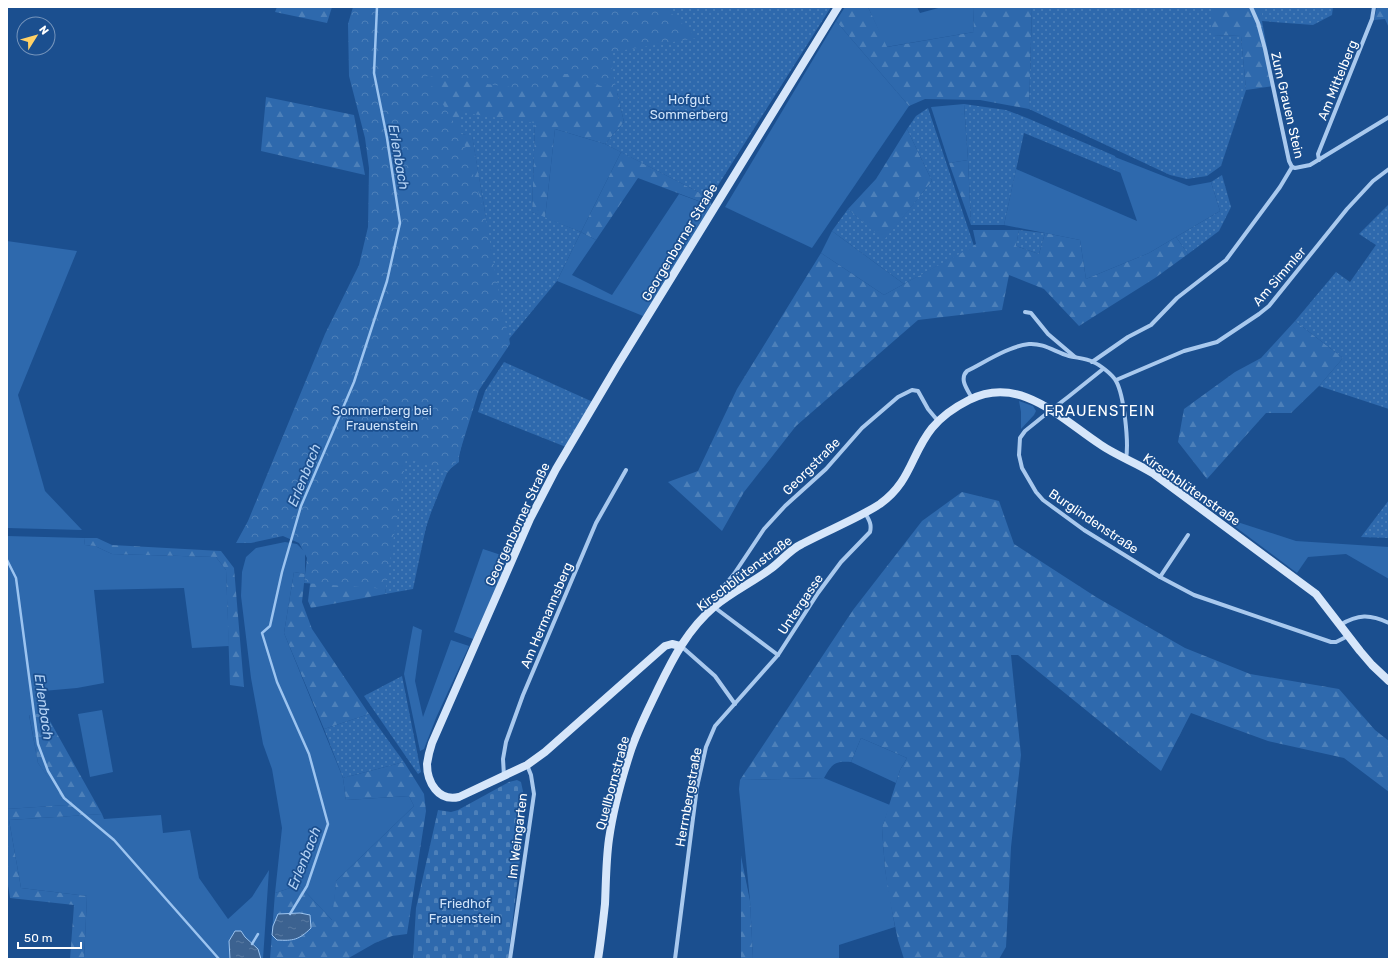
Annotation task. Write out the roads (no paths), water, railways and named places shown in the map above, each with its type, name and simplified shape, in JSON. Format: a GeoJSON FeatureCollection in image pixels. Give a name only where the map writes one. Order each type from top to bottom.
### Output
{"type":"FeatureCollection","features":[{"type":"Feature","properties":{"kind":"main road","name":"Georgenborner Straße"},"geometry":{"type":"LineString","coordinates":[[680,646],[672,644],[665,646],[545,752],[527,765],[459,797],[450,798],[443,796],[439,794],[433,786],[428,770],[428,756],[435,736],[530,519],[556,469],[714,206],[838,7]]}},
{"type":"Feature","properties":{"kind":"main road","name":"Kirschblütenstraße"},"geometry":{"type":"LineString","coordinates":[[680,646],[692,629],[715,606],[776,565],[795,548],[846,524],[888,497],[901,484],[926,437],[938,421],[956,406],[972,398],[992,393],[1016,393],[1038,401],[1106,449],[1154,474],[1316,594],[1372,665],[1389,681]]}},
{"type":"Feature","properties":{"kind":"main road","name":"Quellbornstraße"},"geometry":{"type":"LineString","coordinates":[[598,959],[603,926],[609,840],[621,786],[636,738],[669,665],[680,646]]}},
{"type":"Feature","properties":{"kind":"street","name":"Zum Grauen Stein"},"geometry":{"type":"LineString","coordinates":[[1092,362],[1128,337],[1151,325],[1177,298],[1226,260],[1280,187],[1292,167],[1289,161],[1265,49],[1258,23],[1251,7]]}},
{"type":"Feature","properties":{"kind":"street","name":"Am Mittelberg"},"geometry":{"type":"LineString","coordinates":[[1319,160],[1318,154],[1372,19],[1374,7]]}},
{"type":"Feature","properties":{"kind":"street"},"geometry":{"type":"LineString","coordinates":[[1292,167],[1296,168],[1310,165],[1389,117]]}},
{"type":"Feature","properties":{"kind":"street","name":"Am Simmler"},"geometry":{"type":"LineString","coordinates":[[1116,380],[1184,351],[1217,342],[1259,314],[1269,306],[1347,209],[1373,181],[1389,169]]}},
{"type":"Feature","properties":{"kind":"street"},"geometry":{"type":"LineString","coordinates":[[1025,312],[1031,312],[1048,334],[1075,358]]}},
{"type":"Feature","properties":{"kind":"street"},"geometry":{"type":"LineString","coordinates":[[972,398],[963,380],[967,371],[1009,350],[1029,344],[1046,346],[1075,358],[1092,362],[1116,380],[1119,388],[1124,414],[1127,448],[1126,459]]}},
{"type":"Feature","properties":{"kind":"street","name":"Burglindenstraße"},"geometry":{"type":"LineString","coordinates":[[1103,369],[1025,431],[1020,438],[1019,455],[1022,468],[1031,485],[1043,500],[1084,530],[1160,577],[1194,594],[1331,642],[1336,642],[1348,636]]}},
{"type":"Feature","properties":{"kind":"street","name":"Georgstraße"},"geometry":{"type":"LineString","coordinates":[[715,606],[716,598],[719,592],[734,574],[764,529],[785,506],[826,469],[862,428],[898,397],[912,390],[918,391],[928,409],[938,421]]}},
{"type":"Feature","properties":{"kind":"street","name":"Am Hermannsberg"},"geometry":{"type":"LineString","coordinates":[[504,776],[503,759],[506,742],[523,695],[596,523],[626,470]]}},
{"type":"Feature","properties":{"kind":"street","name":"Untergasse"},"geometry":{"type":"LineString","coordinates":[[735,704],[778,654],[818,593],[841,562],[870,532],[870,521],[865,513]]}},
{"type":"Feature","properties":{"kind":"street"},"geometry":{"type":"LineString","coordinates":[[1160,577],[1188,535]]}},
{"type":"Feature","properties":{"kind":"street"},"geometry":{"type":"LineString","coordinates":[[715,606],[778,654]]}},
{"type":"Feature","properties":{"kind":"street"},"geometry":{"type":"LineString","coordinates":[[1339,625],[1348,620],[1368,616],[1378,618],[1389,623]]}},
{"type":"Feature","properties":{"kind":"street"},"geometry":{"type":"LineString","coordinates":[[680,646],[715,676],[735,704]]}},
{"type":"Feature","properties":{"kind":"street","name":"Herrnbergstraße"},"geometry":{"type":"LineString","coordinates":[[675,959],[697,787],[706,747],[715,726],[735,704]]}},
{"type":"Feature","properties":{"kind":"street","name":"Im Weingarten"},"geometry":{"type":"LineString","coordinates":[[510,959],[534,794],[531,776],[527,765]]}},
{"type":"Feature","properties":{"kind":"water"},"geometry":{"type":"Polygon","coordinates":[[[300,913],[310,915],[311,928],[303,935],[292,940],[277,940],[272,935],[273,926],[278,914],[300,913]]]}},
{"type":"Feature","properties":{"kind":"water"},"geometry":{"type":"Polygon","coordinates":[[[235,931],[241,931],[245,937],[258,949],[261,959],[230,959],[229,941],[235,931]]]}},
{"type":"Feature","properties":{"kind":"waterway","name":"Erlenbach"},"geometry":{"type":"LineString","coordinates":[[290,914],[307,886],[328,824],[309,754],[277,682],[262,633],[270,626],[282,572],[301,506],[354,382],[387,281],[400,223],[387,138],[374,73],[377,7]]}},
{"type":"Feature","properties":{"kind":"waterway","name":"Erlenbach"},"geometry":{"type":"LineString","coordinates":[[7,560],[16,578],[38,744],[48,771],[64,798],[114,840],[219,959]]}},
{"type":"Feature","properties":{"kind":"waterway","name":"Erlenbach"},"geometry":{"type":"LineString","coordinates":[[252,944],[258,934]]}},
{"type":"Feature","properties":{"kind":"district","name":"FRAUENSTEIN"},"geometry":{"type":"Point","coordinates":[1100,411]}},
{"type":"Feature","properties":{"kind":"park label","name":"Hofgut Sommerberg"},"geometry":{"type":"Point","coordinates":[689,106]}},
{"type":"Feature","properties":{"kind":"park label","name":"Sommerberg bei Frauenstein"},"geometry":{"type":"Point","coordinates":[382,418]}},
{"type":"Feature","properties":{"kind":"park label","name":"Friedhof Frauenstein"},"geometry":{"type":"Point","coordinates":[465,910]}}]}
